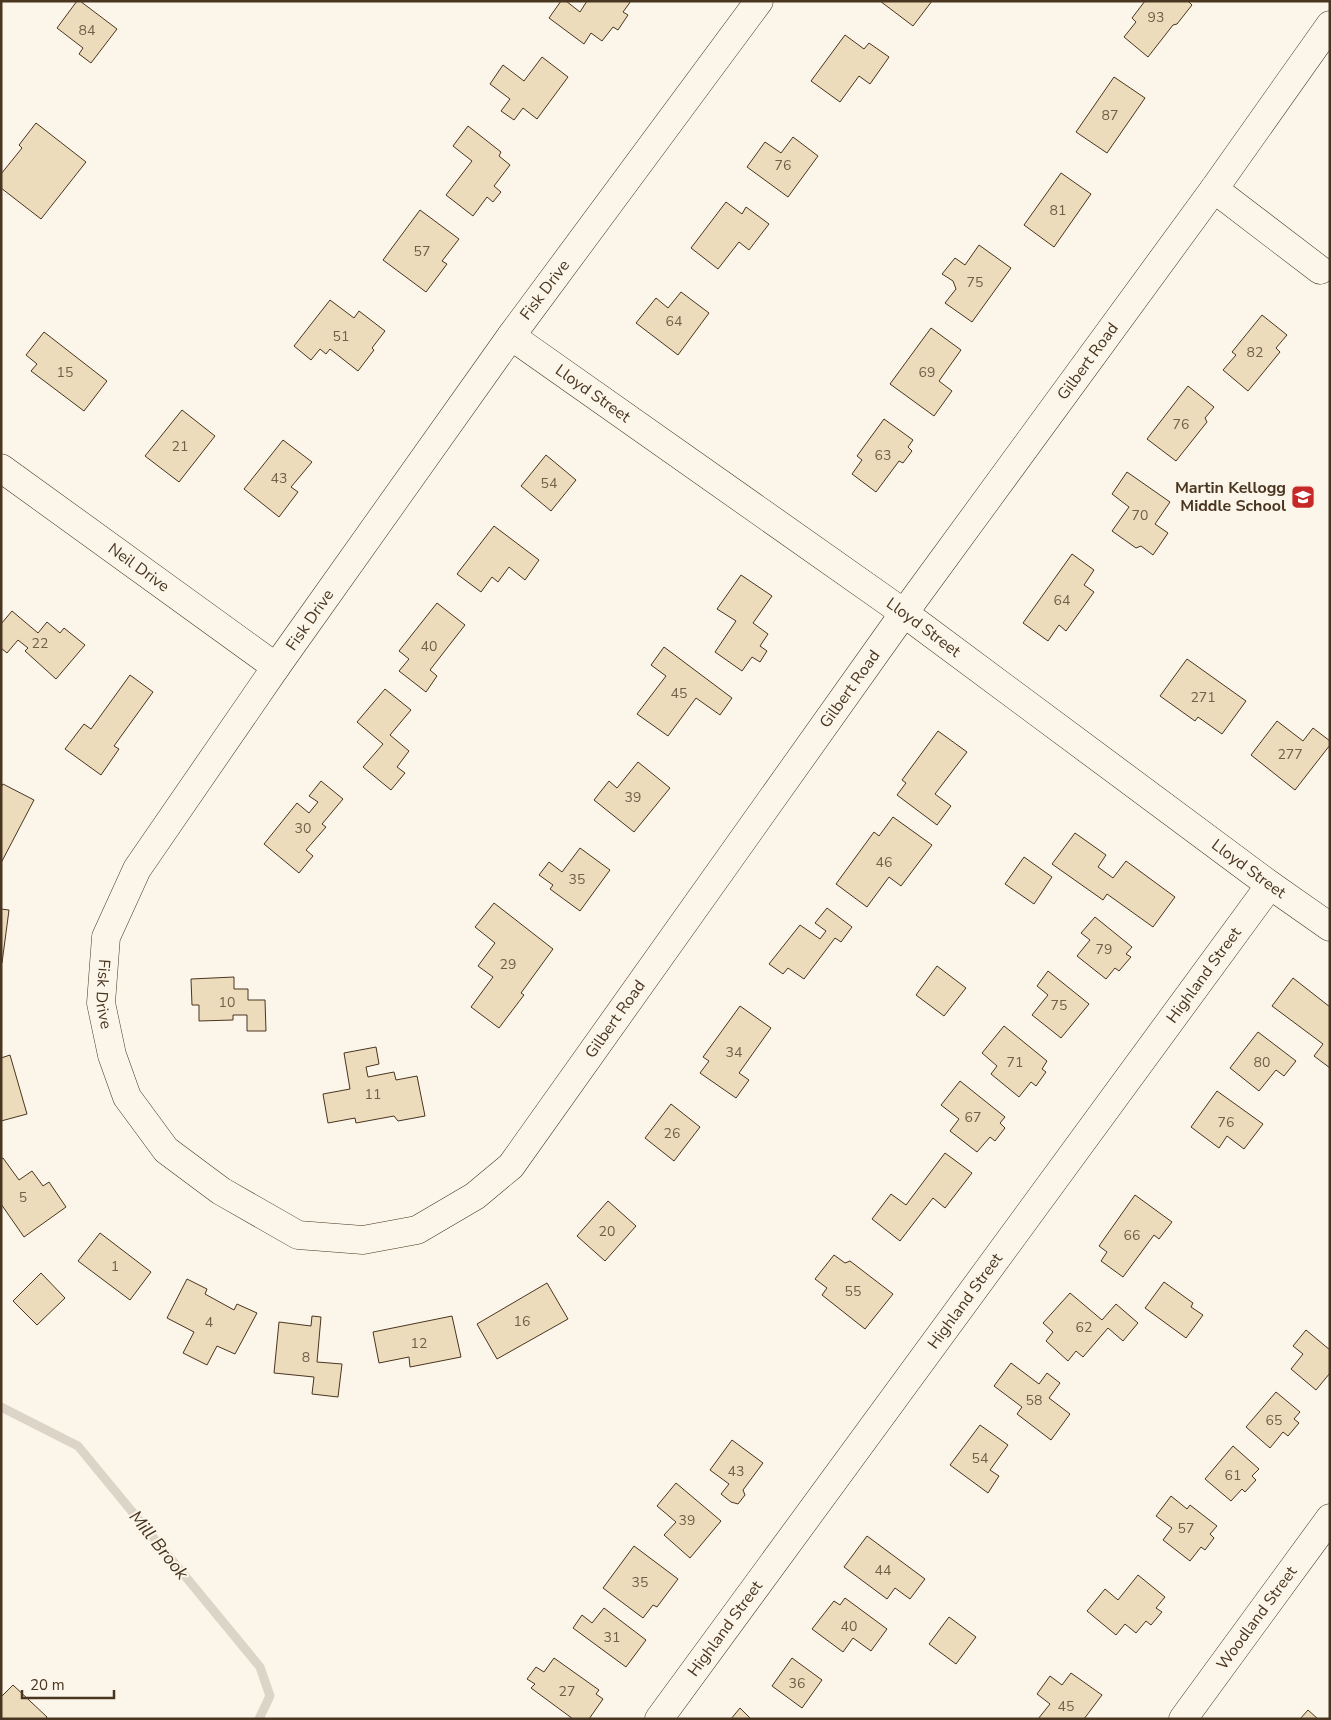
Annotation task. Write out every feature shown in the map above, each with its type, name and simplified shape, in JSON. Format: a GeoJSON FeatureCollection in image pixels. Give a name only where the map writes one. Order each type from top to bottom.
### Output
{"type":"FeatureCollection","features":[{"type":"Feature","properties":{"kind":"street","name":"Fisk Drive"},"geometry":{"type":"LineString","coordinates":[[298,1235],[221,1191],[166,1150],[127,1097],[112,1055],[101,1003],[106,937],[137,869],[276,667],[511,336],[760,1]]}},
{"type":"Feature","properties":{"kind":"street","name":"Gilbert Road"},"geometry":{"type":"LineString","coordinates":[[298,1235],[363,1240],[417,1230],[475,1196],[511,1166],[904,613],[1214,189],[1330,25]]}},
{"type":"Feature","properties":{"kind":"street"},"geometry":{"type":"LineString","coordinates":[[1214,189],[1320,270]]}},
{"type":"Feature","properties":{"kind":"street","name":"Lloyd Street"},"geometry":{"type":"LineString","coordinates":[[511,336],[904,613],[1270,885],[1330,927]]}},
{"type":"Feature","properties":{"kind":"street","name":"Neil Drive"},"geometry":{"type":"LineString","coordinates":[[1,468],[276,667]]}},
{"type":"Feature","properties":{"kind":"street","name":"Highland Street"},"geometry":{"type":"LineString","coordinates":[[659,1719],[1270,885]]}},
{"type":"Feature","properties":{"kind":"street","name":"Woodland Street"},"geometry":{"type":"LineString","coordinates":[[1184,1719],[1330,1518]]}},
{"type":"Feature","properties":{"kind":"building"},"geometry":{"type":"Polygon","coordinates":[[[77,1],[80,1],[117,29],[91,63],[79,54],[83,48],[57,28],[77,1]]]}},
{"type":"Feature","properties":{"kind":"building"},"geometry":{"type":"Polygon","coordinates":[[[561,1],[566,1],[580,12],[587,1],[631,1],[623,12],[628,15],[618,30],[613,27],[602,41],[591,33],[584,44],[549,18],[561,1]]]}},
{"type":"Feature","properties":{"kind":"building"},"geometry":{"type":"Polygon","coordinates":[[[880,1],[932,1],[913,26],[880,1]]]}},
{"type":"Feature","properties":{"kind":"building"},"geometry":{"type":"Polygon","coordinates":[[[1145,1],[1188,1],[1192,5],[1177,24],[1173,25],[1148,57],[1124,37],[1136,22],[1132,18],[1145,1]]]}},
{"type":"Feature","properties":{"kind":"building"},"geometry":{"type":"Polygon","coordinates":[[[845,35],[864,49],[869,43],[889,57],[870,84],[859,76],[840,102],[811,81],[845,35]]]}},
{"type":"Feature","properties":{"kind":"building"},"geometry":{"type":"Polygon","coordinates":[[[542,57],[568,77],[537,119],[523,108],[514,120],[501,111],[510,99],[490,84],[503,65],[524,81],[542,57]]]}},
{"type":"Feature","properties":{"kind":"building"},"geometry":{"type":"Polygon","coordinates":[[[1114,77],[1145,98],[1107,153],[1076,132],[1114,77]]]}},
{"type":"Feature","properties":{"kind":"building"},"geometry":{"type":"Polygon","coordinates":[[[36,123],[86,162],[41,219],[1,188],[1,174],[22,148],[19,145],[36,123]]]}},
{"type":"Feature","properties":{"kind":"building"},"geometry":{"type":"Polygon","coordinates":[[[468,126],[501,152],[499,156],[510,165],[494,186],[501,192],[493,202],[487,197],[473,216],[446,195],[472,161],[453,146],[468,126]]]}},
{"type":"Feature","properties":{"kind":"building"},"geometry":{"type":"Polygon","coordinates":[[[793,137],[818,156],[788,197],[747,167],[765,142],[781,153],[793,137]]]}},
{"type":"Feature","properties":{"kind":"building"},"geometry":{"type":"Polygon","coordinates":[[[1061,173],[1091,194],[1054,247],[1024,225],[1061,173]]]}},
{"type":"Feature","properties":{"kind":"building"},"geometry":{"type":"Polygon","coordinates":[[[726,202],[742,214],[746,207],[769,224],[749,250],[739,242],[718,269],[691,248],[726,202]]]}},
{"type":"Feature","properties":{"kind":"building"},"geometry":{"type":"Polygon","coordinates":[[[420,210],[459,239],[442,261],[447,264],[426,292],[383,260],[420,210]]]}},
{"type":"Feature","properties":{"kind":"building"},"geometry":{"type":"Polygon","coordinates":[[[979,245],[1011,268],[972,322],[945,303],[956,289],[953,281],[942,274],[955,258],[965,265],[979,245]]]}},
{"type":"Feature","properties":{"kind":"building"},"geometry":{"type":"Polygon","coordinates":[[[681,292],[709,313],[678,355],[636,323],[656,298],[668,308],[681,292]]]}},
{"type":"Feature","properties":{"kind":"building"},"geometry":{"type":"Polygon","coordinates":[[[330,300],[354,318],[359,311],[385,331],[372,348],[374,350],[358,371],[330,349],[326,354],[320,349],[311,360],[294,346],[330,300]]]}},
{"type":"Feature","properties":{"kind":"building"},"geometry":{"type":"Polygon","coordinates":[[[1262,315],[1287,335],[1276,348],[1280,352],[1248,391],[1223,370],[1236,355],[1232,352],[1262,315]]]}},
{"type":"Feature","properties":{"kind":"building"},"geometry":{"type":"Polygon","coordinates":[[[931,328],[961,350],[939,381],[952,391],[934,416],[890,384],[931,328]]]}},
{"type":"Feature","properties":{"kind":"building"},"geometry":{"type":"Polygon","coordinates":[[[44,332],[107,381],[84,411],[31,371],[37,364],[26,355],[44,332]]]}},
{"type":"Feature","properties":{"kind":"building"},"geometry":{"type":"Polygon","coordinates":[[[1188,386],[1214,407],[1205,418],[1207,422],[1176,461],[1147,439],[1188,386]]]}},
{"type":"Feature","properties":{"kind":"building"},"geometry":{"type":"Polygon","coordinates":[[[182,410],[215,436],[179,482],[145,456],[182,410]]]}},
{"type":"Feature","properties":{"kind":"building"},"geometry":{"type":"Polygon","coordinates":[[[884,419],[913,440],[908,447],[912,451],[903,463],[899,461],[876,492],[852,474],[862,460],[857,456],[884,419]]]}},
{"type":"Feature","properties":{"kind":"building"},"geometry":{"type":"Polygon","coordinates":[[[283,440],[312,462],[291,487],[298,492],[279,517],[244,489],[283,440]]]}},
{"type":"Feature","properties":{"kind":"building"},"geometry":{"type":"Polygon","coordinates":[[[546,455],[576,480],[551,511],[521,486],[546,455]]]}},
{"type":"Feature","properties":{"kind":"building"},"geometry":{"type":"Polygon","coordinates":[[[1127,472],[1170,502],[1155,524],[1168,533],[1153,555],[1141,546],[1136,548],[1112,531],[1129,507],[1112,494],[1127,472]]]}},
{"type":"Feature","properties":{"kind":"building"},"geometry":{"type":"Polygon","coordinates":[[[494,526],[539,560],[525,580],[509,567],[498,582],[492,577],[481,592],[457,574],[494,526]]]}},
{"type":"Feature","properties":{"kind":"building"},"geometry":{"type":"Polygon","coordinates":[[[1072,554],[1094,570],[1084,585],[1094,592],[1066,631],[1059,625],[1048,641],[1023,623],[1072,554]]]}},
{"type":"Feature","properties":{"kind":"building"},"geometry":{"type":"Polygon","coordinates":[[[741,575],[772,596],[753,623],[768,634],[760,646],[767,651],[760,662],[752,657],[742,671],[715,652],[736,621],[717,609],[741,575]]]}},
{"type":"Feature","properties":{"kind":"building"},"geometry":{"type":"Polygon","coordinates":[[[437,603],[465,625],[430,670],[437,676],[426,692],[399,671],[409,659],[399,651],[437,603]]]}},
{"type":"Feature","properties":{"kind":"building"},"geometry":{"type":"Polygon","coordinates":[[[12,611],[38,633],[47,622],[60,633],[64,628],[85,645],[56,679],[25,651],[28,648],[18,640],[7,653],[1,648],[1,624],[12,611]]]}},
{"type":"Feature","properties":{"kind":"building"},"geometry":{"type":"Polygon","coordinates":[[[664,647],[732,698],[720,715],[696,698],[668,736],[637,714],[666,676],[651,665],[664,647]]]}},
{"type":"Feature","properties":{"kind":"building"},"geometry":{"type":"Polygon","coordinates":[[[1187,659],[1246,701],[1222,734],[1198,717],[1195,721],[1160,696],[1187,659]]]}},
{"type":"Feature","properties":{"kind":"building"},"geometry":{"type":"Polygon","coordinates":[[[130,675],[153,692],[114,746],[119,749],[101,775],[65,749],[84,724],[91,729],[130,675]]]}},
{"type":"Feature","properties":{"kind":"building"},"geometry":{"type":"Polygon","coordinates":[[[385,689],[411,710],[390,735],[409,751],[397,767],[405,773],[391,790],[363,767],[383,744],[357,722],[385,689]]]}},
{"type":"Feature","properties":{"kind":"building"},"geometry":{"type":"Polygon","coordinates":[[[1277,721],[1303,741],[1313,728],[1330,741],[1330,745],[1295,790],[1251,755],[1277,721]]]}},
{"type":"Feature","properties":{"kind":"building"},"geometry":{"type":"Polygon","coordinates":[[[938,731],[967,752],[935,794],[951,806],[937,825],[897,795],[906,783],[902,780],[938,731]]]}},
{"type":"Feature","properties":{"kind":"building"},"geometry":{"type":"Polygon","coordinates":[[[638,762],[670,788],[634,832],[594,800],[609,781],[617,788],[638,762]]]}},
{"type":"Feature","properties":{"kind":"building"},"geometry":{"type":"Polygon","coordinates":[[[321,781],[343,799],[322,824],[326,827],[306,850],[313,856],[299,873],[264,844],[297,803],[309,813],[318,802],[309,796],[321,781]]]}},
{"type":"Feature","properties":{"kind":"building"},"geometry":{"type":"Polygon","coordinates":[[[3,784],[34,800],[1,863],[1,787],[3,784]]]}},
{"type":"Feature","properties":{"kind":"building"},"geometry":{"type":"Polygon","coordinates":[[[893,817],[932,845],[901,886],[889,877],[867,907],[836,884],[874,832],[879,836],[893,817]]]}},
{"type":"Feature","properties":{"kind":"building"},"geometry":{"type":"Polygon","coordinates":[[[1075,833],[1106,855],[1098,867],[1113,878],[1126,861],[1175,897],[1153,927],[1107,894],[1103,900],[1052,864],[1075,833]]]}},
{"type":"Feature","properties":{"kind":"building"},"geometry":{"type":"Polygon","coordinates":[[[580,848],[610,870],[580,911],[550,889],[553,885],[539,875],[549,862],[562,872],[580,848]]]}},
{"type":"Feature","properties":{"kind":"building"},"geometry":{"type":"Polygon","coordinates":[[[1024,857],[1052,877],[1034,904],[1005,884],[1024,857]]]}},
{"type":"Feature","properties":{"kind":"building"},"geometry":{"type":"Polygon","coordinates":[[[494,903],[553,949],[521,993],[524,995],[499,1028],[471,1007],[493,977],[478,966],[495,943],[475,927],[494,903]]]}},
{"type":"Feature","properties":{"kind":"building"},"geometry":{"type":"Polygon","coordinates":[[[827,908],[852,927],[841,942],[835,938],[804,979],[788,968],[783,974],[769,964],[800,925],[820,939],[826,931],[815,923],[827,908]]]}},
{"type":"Feature","properties":{"kind":"building"},"geometry":{"type":"Polygon","coordinates":[[[1,909],[9,910],[2,963],[1,963],[1,909]]]}},
{"type":"Feature","properties":{"kind":"building"},"geometry":{"type":"Polygon","coordinates":[[[1095,917],[1132,947],[1126,954],[1131,957],[1119,971],[1115,968],[1106,979],[1077,956],[1090,940],[1081,933],[1095,917]]]}},
{"type":"Feature","properties":{"kind":"building"},"geometry":{"type":"Polygon","coordinates":[[[937,966],[966,988],[944,1016],[916,995],[937,966]]]}},
{"type":"Feature","properties":{"kind":"building"},"geometry":{"type":"Polygon","coordinates":[[[1048,971],[1089,1004],[1061,1038],[1032,1015],[1048,995],[1037,986],[1048,971]]]}},
{"type":"Feature","properties":{"kind":"building"},"geometry":{"type":"Polygon","coordinates":[[[234,977],[234,989],[248,989],[248,1000],[265,1000],[266,1031],[247,1031],[247,1015],[233,1015],[233,1020],[199,1021],[199,1005],[192,1005],[191,979],[234,977]]]}},
{"type":"Feature","properties":{"kind":"building"},"geometry":{"type":"Polygon","coordinates":[[[1293,978],[1330,1007],[1330,1068],[1314,1056],[1323,1044],[1272,1006],[1293,978]]]}},
{"type":"Feature","properties":{"kind":"building"},"geometry":{"type":"Polygon","coordinates":[[[740,1006],[771,1028],[739,1073],[749,1080],[736,1098],[700,1073],[709,1061],[703,1057],[740,1006]]]}},
{"type":"Feature","properties":{"kind":"building"},"geometry":{"type":"Polygon","coordinates":[[[1004,1026],[1047,1061],[1042,1069],[1046,1072],[1036,1086],[1031,1082],[1019,1097],[991,1074],[997,1066],[982,1053],[1004,1026]]]}},
{"type":"Feature","properties":{"kind":"building"},"geometry":{"type":"Polygon","coordinates":[[[1258,1032],[1296,1061],[1284,1076],[1276,1070],[1259,1091],[1230,1068],[1258,1032]]]}},
{"type":"Feature","properties":{"kind":"building"},"geometry":{"type":"Polygon","coordinates":[[[376,1047],[379,1064],[366,1067],[368,1077],[394,1072],[396,1080],[417,1076],[425,1116],[398,1121],[394,1116],[356,1123],[355,1118],[328,1123],[323,1094],[350,1089],[344,1053],[376,1047]]]}},
{"type":"Feature","properties":{"kind":"building"},"geometry":{"type":"Polygon","coordinates":[[[10,1055],[27,1114],[1,1121],[1,1058],[10,1055]]]}},
{"type":"Feature","properties":{"kind":"building"},"geometry":{"type":"Polygon","coordinates":[[[960,1081],[1005,1117],[1000,1123],[1005,1128],[995,1141],[990,1137],[977,1152],[950,1131],[959,1119],[941,1105],[960,1081]]]}},
{"type":"Feature","properties":{"kind":"building"},"geometry":{"type":"Polygon","coordinates":[[[1217,1091],[1263,1124],[1244,1149],[1227,1136],[1219,1148],[1191,1127],[1217,1091]]]}},
{"type":"Feature","properties":{"kind":"building"},"geometry":{"type":"Polygon","coordinates":[[[671,1104],[700,1127],[674,1161],[645,1138],[671,1104]]]}},
{"type":"Feature","properties":{"kind":"building"},"geometry":{"type":"Polygon","coordinates":[[[945,1153],[972,1173],[945,1208],[933,1198],[900,1241],[872,1219],[891,1194],[906,1205],[945,1153]]]}},
{"type":"Feature","properties":{"kind":"building"},"geometry":{"type":"Polygon","coordinates":[[[3,1158],[19,1180],[32,1171],[43,1186],[49,1182],[66,1207],[24,1237],[1,1204],[1,1159],[3,1158]]]}},
{"type":"Feature","properties":{"kind":"building"},"geometry":{"type":"Polygon","coordinates":[[[1135,1195],[1172,1222],[1159,1239],[1154,1235],[1123,1277],[1101,1261],[1107,1252],[1099,1246],[1135,1195]]]}},
{"type":"Feature","properties":{"kind":"building"},"geometry":{"type":"Polygon","coordinates":[[[608,1201],[636,1226],[605,1261],[577,1236],[608,1201]]]}},
{"type":"Feature","properties":{"kind":"building"},"geometry":{"type":"Polygon","coordinates":[[[100,1233],[151,1272],[130,1300],[78,1261],[100,1233]]]}},
{"type":"Feature","properties":{"kind":"building"},"geometry":{"type":"Polygon","coordinates":[[[834,1255],[845,1263],[850,1261],[893,1294],[865,1329],[822,1295],[827,1288],[815,1279],[834,1255]]]}},
{"type":"Feature","properties":{"kind":"building"},"geometry":{"type":"Polygon","coordinates":[[[41,1273],[65,1298],[37,1325],[13,1301],[41,1273]]]}},
{"type":"Feature","properties":{"kind":"building"},"geometry":{"type":"Polygon","coordinates":[[[187,1279],[207,1289],[205,1294],[234,1310],[237,1304],[257,1313],[235,1354],[217,1346],[207,1365],[183,1353],[194,1332],[167,1318],[187,1279]]]}},
{"type":"Feature","properties":{"kind":"building"},"geometry":{"type":"Polygon","coordinates":[[[1164,1282],[1193,1303],[1191,1307],[1203,1315],[1186,1338],[1145,1308],[1164,1282]]]}},
{"type":"Feature","properties":{"kind":"building"},"geometry":{"type":"Polygon","coordinates":[[[547,1283],[568,1319],[497,1359],[477,1324],[547,1283]]]}},
{"type":"Feature","properties":{"kind":"building"},"geometry":{"type":"Polygon","coordinates":[[[1070,1293],[1102,1320],[1116,1304],[1138,1323],[1123,1341],[1108,1328],[1083,1357],[1076,1351],[1068,1361],[1046,1341],[1053,1332],[1043,1323],[1070,1293]]]}},
{"type":"Feature","properties":{"kind":"building"},"geometry":{"type":"Polygon","coordinates":[[[312,1316],[321,1317],[317,1362],[342,1364],[338,1397],[312,1394],[314,1377],[274,1373],[279,1322],[311,1326],[312,1316]]]}},
{"type":"Feature","properties":{"kind":"building"},"geometry":{"type":"Polygon","coordinates":[[[452,1316],[461,1357],[410,1367],[409,1357],[379,1363],[373,1332],[452,1316]]]}},
{"type":"Feature","properties":{"kind":"building"},"geometry":{"type":"Polygon","coordinates":[[[1306,1330],[1330,1350],[1330,1373],[1316,1390],[1291,1369],[1303,1354],[1293,1346],[1306,1330]]]}},
{"type":"Feature","properties":{"kind":"building"},"geometry":{"type":"Polygon","coordinates":[[[1011,1363],[1039,1384],[1047,1373],[1060,1383],[1049,1398],[1070,1414],[1051,1440],[1017,1414],[1022,1407],[994,1386],[1011,1363]]]}},
{"type":"Feature","properties":{"kind":"building"},"geometry":{"type":"Polygon","coordinates":[[[1276,1392],[1300,1412],[1294,1419],[1299,1423],[1288,1436],[1283,1432],[1270,1448],[1246,1427],[1276,1392]]]}},
{"type":"Feature","properties":{"kind":"building"},"geometry":{"type":"Polygon","coordinates":[[[980,1425],[1008,1445],[990,1470],[999,1476],[988,1493],[950,1465],[980,1425]]]}},
{"type":"Feature","properties":{"kind":"building"},"geometry":{"type":"Polygon","coordinates":[[[732,1440],[763,1463],[743,1490],[745,1495],[738,1504],[731,1502],[721,1494],[729,1484],[710,1470],[732,1440]]]}},
{"type":"Feature","properties":{"kind":"building"},"geometry":{"type":"Polygon","coordinates":[[[1233,1446],[1259,1469],[1252,1476],[1256,1480],[1245,1492],[1242,1489],[1231,1501],[1205,1479],[1233,1446]]]}},
{"type":"Feature","properties":{"kind":"building"},"geometry":{"type":"Polygon","coordinates":[[[676,1483],[721,1521],[690,1558],[664,1535],[676,1522],[657,1506],[676,1483]]]}},
{"type":"Feature","properties":{"kind":"building"},"geometry":{"type":"Polygon","coordinates":[[[1171,1496],[1187,1509],[1190,1505],[1217,1526],[1210,1534],[1214,1538],[1205,1550],[1201,1547],[1190,1561],[1163,1540],[1172,1528],[1156,1516],[1171,1496]]]}},
{"type":"Feature","properties":{"kind":"building"},"geometry":{"type":"Polygon","coordinates":[[[867,1536],[925,1579],[910,1599],[895,1588],[887,1599],[844,1567],[867,1536]]]}},
{"type":"Feature","properties":{"kind":"building"},"geometry":{"type":"Polygon","coordinates":[[[634,1546],[678,1579],[657,1607],[653,1605],[643,1618],[603,1588],[634,1546]]]}},
{"type":"Feature","properties":{"kind":"building"},"geometry":{"type":"Polygon","coordinates":[[[1138,1575],[1165,1597],[1156,1608],[1162,1612],[1151,1625],[1146,1621],[1136,1633],[1125,1624],[1116,1635],[1087,1611],[1105,1589],[1118,1600],[1138,1575]]]}},
{"type":"Feature","properties":{"kind":"building"},"geometry":{"type":"Polygon","coordinates":[[[845,1598],[887,1629],[871,1651],[853,1638],[843,1652],[812,1629],[834,1601],[840,1605],[845,1598]]]}},
{"type":"Feature","properties":{"kind":"building"},"geometry":{"type":"Polygon","coordinates":[[[604,1608],[646,1640],[626,1667],[573,1628],[582,1615],[592,1623],[604,1608]]]}},
{"type":"Feature","properties":{"kind":"building"},"geometry":{"type":"Polygon","coordinates":[[[949,1617],[976,1637],[956,1664],[929,1644],[949,1617]]]}},
{"type":"Feature","properties":{"kind":"building"},"geometry":{"type":"Polygon","coordinates":[[[554,1658],[599,1690],[596,1694],[603,1699],[589,1719],[573,1719],[531,1688],[535,1684],[527,1679],[536,1667],[544,1672],[554,1658]]]}},
{"type":"Feature","properties":{"kind":"building"},"geometry":{"type":"Polygon","coordinates":[[[792,1658],[822,1680],[802,1708],[772,1686],[792,1658]]]}},
{"type":"Feature","properties":{"kind":"building"},"geometry":{"type":"Polygon","coordinates":[[[1071,1673],[1102,1695],[1084,1719],[1038,1719],[1050,1704],[1037,1694],[1050,1676],[1062,1685],[1071,1673]]]}},
{"type":"Feature","properties":{"kind":"building"},"geometry":{"type":"Polygon","coordinates":[[[13,1685],[47,1717],[46,1719],[1,1719],[1,1697],[13,1685]]]}},
{"type":"Feature","properties":{"kind":"building"},"geometry":{"type":"Polygon","coordinates":[[[740,1708],[751,1719],[731,1719],[740,1708]]]}},
{"type":"Feature","properties":{"kind":"building"},"geometry":{"type":"Polygon","coordinates":[[[1308,1710],[1318,1719],[1300,1719],[1308,1710]]]}},
{"type":"Feature","properties":{"kind":"waterway","name":"Mill Brook"},"geometry":{"type":"LineString","coordinates":[[1,1407],[78,1446],[260,1667],[270,1696],[259,1719]]}},
{"type":"Feature","properties":{"kind":"place","name":"Martin Kellogg Middle School"},"geometry":{"type":"Point","coordinates":[1303,497]}}]}
